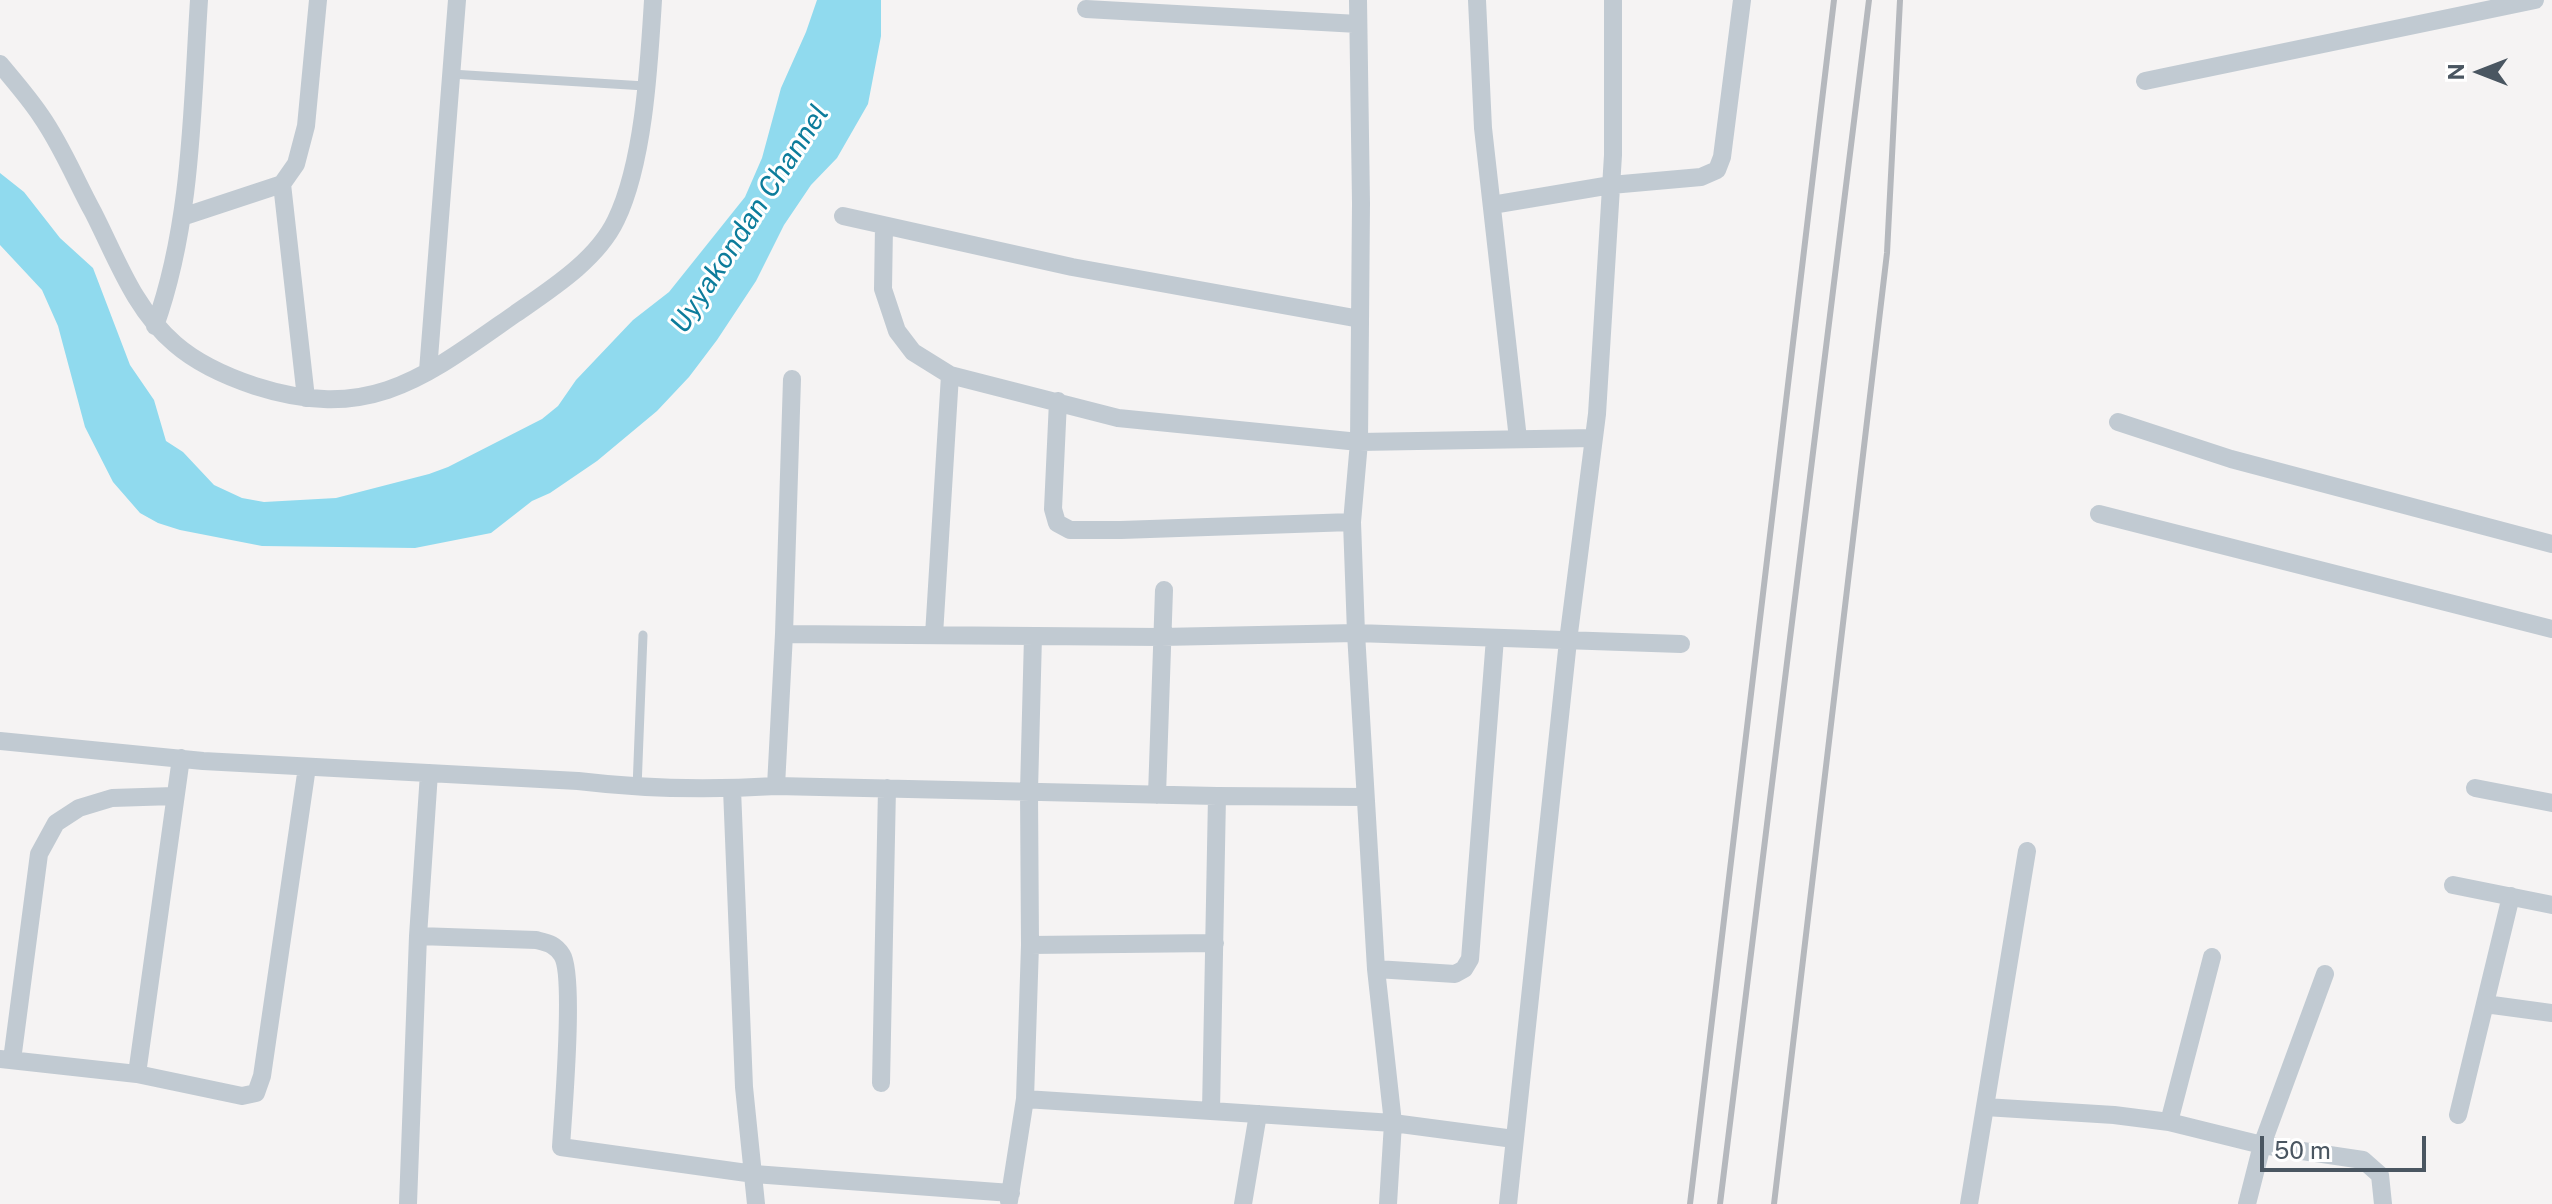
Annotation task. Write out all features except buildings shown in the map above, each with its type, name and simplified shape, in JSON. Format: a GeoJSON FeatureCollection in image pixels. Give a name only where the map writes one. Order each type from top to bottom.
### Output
{"type":"FeatureCollection","features":[{"type":"Feature","properties":{"kind":"street"},"geometry":{"type":"LineString","coordinates":[[155,326],[169,288],[182,217],[199,0]]}},
{"type":"Feature","properties":{"kind":"street"},"geometry":{"type":"LineString","coordinates":[[182,217],[282,184],[296,164],[306,126],[318,0]]}},
{"type":"Feature","properties":{"kind":"street"},"geometry":{"type":"LineString","coordinates":[[428,371],[457,0]]}},
{"type":"Feature","properties":{"kind":"street"},"geometry":{"type":"LineString","coordinates":[[0,64],[42,117],[131,292],[155,326],[205,365],[244,383],[276,393],[339,400],[378,395],[401,387],[458,354],[538,298],[583,262],[603,240],[616,221],[636,156],[653,0]]}},
{"type":"Feature","properties":{"kind":"street"},"geometry":{"type":"LineString","coordinates":[[1358,0],[1359,442],[1352,522],[1376,969],[1393,1123],[1388,1204]]}},
{"type":"Feature","properties":{"kind":"street"},"geometry":{"type":"LineString","coordinates":[[1477,0],[1483,128],[1518,439]]}},
{"type":"Feature","properties":{"kind":"street"},"geometry":{"type":"LineString","coordinates":[[1508,1204],[1568,641],[1594,438],[1611,185],[1613,0]]}},
{"type":"Feature","properties":{"kind":"street"},"geometry":{"type":"LineString","coordinates":[[1492,205],[1611,185],[1701,177],[1717,170],[1722,157],[1742,0]]}},
{"type":"Feature","properties":{"kind":"street"},"geometry":{"type":"LineString","coordinates":[[2145,81],[2535,0]]}},
{"type":"Feature","properties":{"kind":"street"},"geometry":{"type":"LineString","coordinates":[[1086,9],[1156,6],[1358,24]]}},
{"type":"Feature","properties":{"kind":"street"},"geometry":{"type":"LineString","coordinates":[[282,184],[306,398]]}},
{"type":"Feature","properties":{"kind":"street"},"geometry":{"type":"LineString","coordinates":[[843,216],[1072,267],[1360,319]]}},
{"type":"Feature","properties":{"kind":"street"},"geometry":{"type":"LineString","coordinates":[[884,226],[883,289],[897,331],[913,352],[950,375],[1118,418],[1359,442],[1594,438]]}},
{"type":"Feature","properties":{"kind":"street"},"geometry":{"type":"LineString","coordinates":[[934,635],[950,375]]}},
{"type":"Feature","properties":{"kind":"street"},"geometry":{"type":"LineString","coordinates":[[776,786],[792,379]]}},
{"type":"Feature","properties":{"kind":"street"},"geometry":{"type":"LineString","coordinates":[[1058,401],[1053,509],[1057,523],[1070,530],[1352,522]]}},
{"type":"Feature","properties":{"kind":"street"},"geometry":{"type":"LineString","coordinates":[[2118,422],[2231,459],[2552,544]]}},
{"type":"Feature","properties":{"kind":"street"},"geometry":{"type":"LineString","coordinates":[[2099,514],[2552,629]]}},
{"type":"Feature","properties":{"kind":"street"},"geometry":{"type":"LineString","coordinates":[[1157,795],[1164,590]]}},
{"type":"Feature","properties":{"kind":"street"},"geometry":{"type":"LineString","coordinates":[[784,634],[1161,637],[1356,633],[1681,644]]}},
{"type":"Feature","properties":{"kind":"street"},"geometry":{"type":"LineString","coordinates":[[418,936],[536,940],[554,945],[564,958],[568,988],[561,1147],[754,1174],[1010,1198],[1025,1099],[1033,636]]}},
{"type":"Feature","properties":{"kind":"street"},"geometry":{"type":"LineString","coordinates":[[1376,969],[1455,974],[1464,969],[1470,959],[1495,638]]}},
{"type":"Feature","properties":{"kind":"street"},"geometry":{"type":"LineString","coordinates":[[0,741],[181,758],[578,781],[637,788],[776,786],[1365,797]]}},
{"type":"Feature","properties":{"kind":"street"},"geometry":{"type":"LineString","coordinates":[[137,1074],[181,758]]}},
{"type":"Feature","properties":{"kind":"street"},"geometry":{"type":"LineString","coordinates":[[174,796],[112,798],[79,808],[56,823],[39,854],[6,1060],[137,1074],[242,1096],[256,1093],[262,1076],[307,767]]}},
{"type":"Feature","properties":{"kind":"street"},"geometry":{"type":"LineString","coordinates":[[408,1204],[418,936],[429,773]]}},
{"type":"Feature","properties":{"kind":"street"},"geometry":{"type":"LineString","coordinates":[[881,1083],[887,788]]}},
{"type":"Feature","properties":{"kind":"street"},"geometry":{"type":"LineString","coordinates":[[2475,788],[2552,803]]}},
{"type":"Feature","properties":{"kind":"street"},"geometry":{"type":"LineString","coordinates":[[732,789],[744,1087],[756,1204]]}},
{"type":"Feature","properties":{"kind":"street"},"geometry":{"type":"LineString","coordinates":[[1211,1111],[1217,796]]}},
{"type":"Feature","properties":{"kind":"street"},"geometry":{"type":"LineString","coordinates":[[1969,1204],[2027,851]]}},
{"type":"Feature","properties":{"kind":"street"},"geometry":{"type":"LineString","coordinates":[[2453,885],[2552,905]]}},
{"type":"Feature","properties":{"kind":"street"},"geometry":{"type":"LineString","coordinates":[[2458,1115],[2511,896]]}},
{"type":"Feature","properties":{"kind":"street"},"geometry":{"type":"LineString","coordinates":[[1030,945],[1215,943]]}},
{"type":"Feature","properties":{"kind":"street"},"geometry":{"type":"LineString","coordinates":[[2169,1122],[2212,957]]}},
{"type":"Feature","properties":{"kind":"street"},"geometry":{"type":"LineString","coordinates":[[2247,1204],[2262,1145],[2325,974]]}},
{"type":"Feature","properties":{"kind":"street"},"geometry":{"type":"LineString","coordinates":[[2485,1004],[2552,1013]]}},
{"type":"Feature","properties":{"kind":"street"},"geometry":{"type":"LineString","coordinates":[[1025,1099],[1393,1123],[1514,1139]]}},
{"type":"Feature","properties":{"kind":"street"},"geometry":{"type":"LineString","coordinates":[[1985,1107],[2114,1115],[2169,1122],[2262,1145],[2363,1160],[2380,1175],[2383,1204]]}},
{"type":"Feature","properties":{"kind":"street"},"geometry":{"type":"LineString","coordinates":[[1243,1204],[1258,1114]]}},
{"type":"Feature","properties":{"kind":"lane"},"geometry":{"type":"LineString","coordinates":[[451,74],[645,86]]}},
{"type":"Feature","properties":{"kind":"lane"},"geometry":{"type":"LineString","coordinates":[[637,788],[643,635]]}},
{"type":"Feature","properties":{"kind":"water","name":"Uyyakondan Channel"},"geometry":{"type":"Polygon","coordinates":[[[817,0],[881,0],[881,36],[868,104],[837,158],[811,185],[784,225],[756,281],[689,377],[657,411],[597,461],[550,493],[532,501],[491,533],[415,548],[262,546],[180,530],[140,513],[113,482],[85,427],[58,326],[42,290],[0,245],[0,173],[24,192],[60,238],[93,268],[130,365],[154,400],[166,441],[183,452],[214,485],[242,498],[264,502],[336,498],[448,467],[542,419],[558,406],[576,380],[633,320],[669,292],[745,197],[762,158],[781,88],[817,0]]]}},
{"type":"Feature","properties":{"kind":"railway"},"geometry":{"type":"LineString","coordinates":[[1690,1204],[1834,0]]}},
{"type":"Feature","properties":{"kind":"railway"},"geometry":{"type":"LineString","coordinates":[[1720,1204],[1869,0]]}},
{"type":"Feature","properties":{"kind":"railway"},"geometry":{"type":"LineString","coordinates":[[1774,1204],[1887,253],[1900,0]]}}]}
